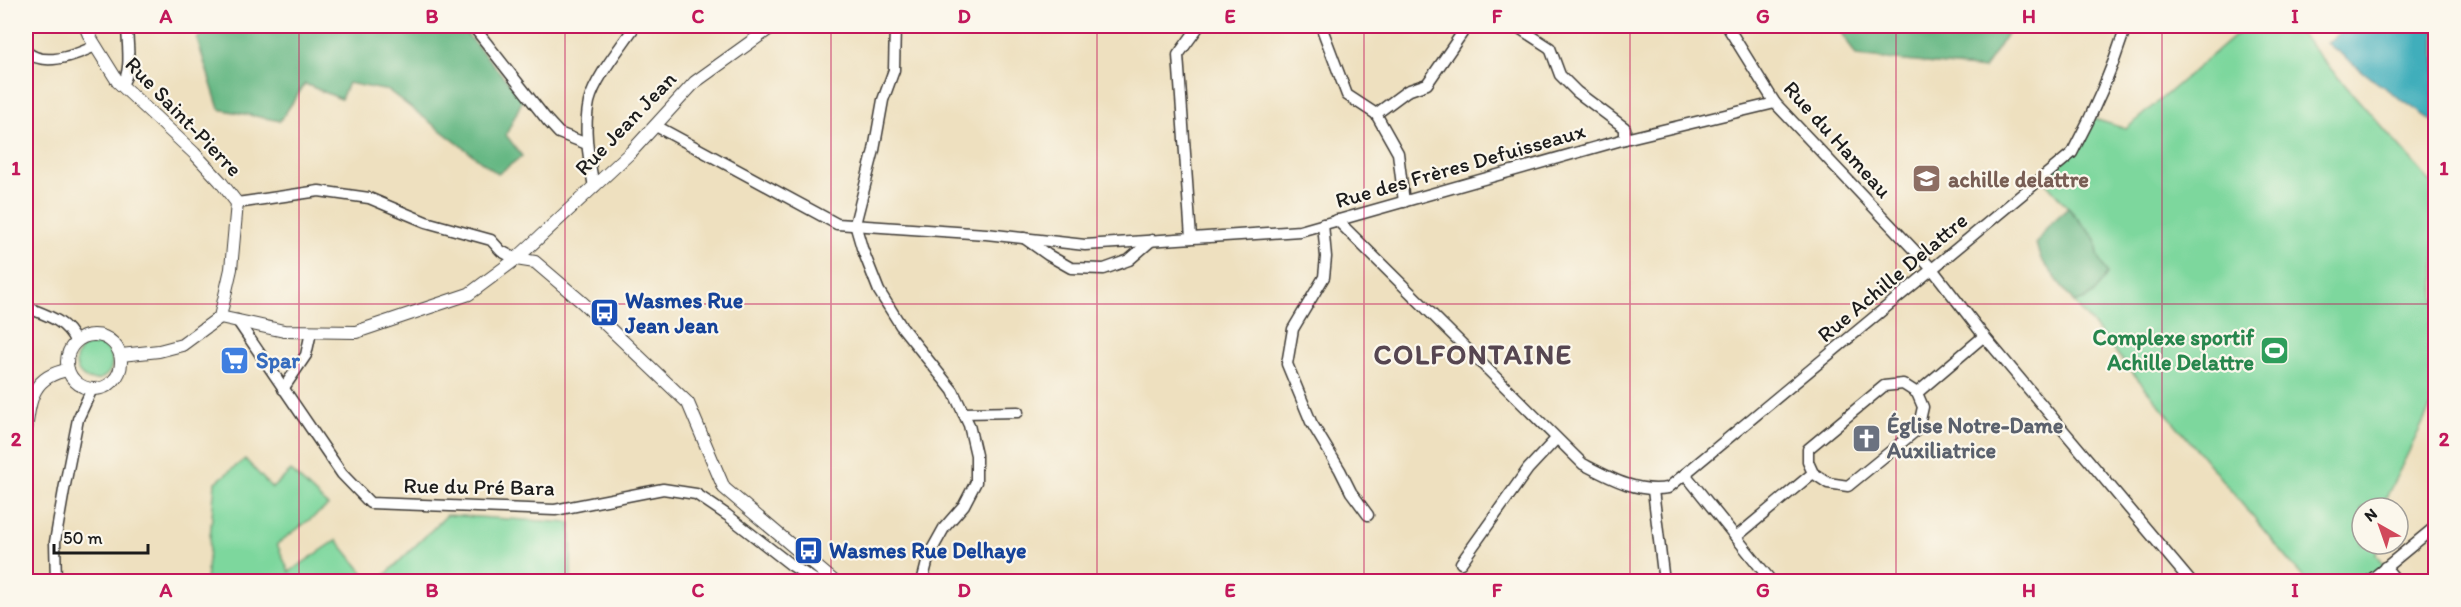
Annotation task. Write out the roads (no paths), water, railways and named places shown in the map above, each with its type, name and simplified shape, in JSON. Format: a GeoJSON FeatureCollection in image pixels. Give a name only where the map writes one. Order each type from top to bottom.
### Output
{"type":"FeatureCollection","features":[{"type":"Feature","properties":{"kind":"street","name":"Rue Saint-Pierre"},"geometry":{"type":"LineString","coordinates":[[86,26],[95,46],[121,86],[194,153],[233,196],[237,204]]}},
{"type":"Feature","properties":{"kind":"street"},"geometry":{"type":"LineString","coordinates":[[121,86],[127,74],[127,26]]}},
{"type":"Feature","properties":{"kind":"street"},"geometry":{"type":"LineString","coordinates":[[473,26],[559,133],[587,144]]}},
{"type":"Feature","properties":{"kind":"street"},"geometry":{"type":"LineString","coordinates":[[594,187],[587,144],[589,100],[599,80],[635,26]]}},
{"type":"Feature","properties":{"kind":"street","name":"Rue Jean Jean"},"geometry":{"type":"LineString","coordinates":[[220,317],[284,331],[357,332],[469,294],[516,259],[594,187],[656,126],[695,82],[772,26]]}},
{"type":"Feature","properties":{"kind":"street"},"geometry":{"type":"LineString","coordinates":[[895,26],[894,70],[883,100],[874,150],[855,224],[879,291],[901,326],[953,391],[969,424],[976,454],[976,482],[964,505],[944,528],[929,555],[922,582]]}},
{"type":"Feature","properties":{"kind":"street"},"geometry":{"type":"LineString","coordinates":[[1191,238],[1178,55],[1199,26]]}},
{"type":"Feature","properties":{"kind":"street"},"geometry":{"type":"LineString","coordinates":[[1321,26],[1347,95],[1376,114],[1398,153],[1404,202]]}},
{"type":"Feature","properties":{"kind":"street"},"geometry":{"type":"LineString","coordinates":[[1376,114],[1407,91],[1427,84],[1467,26]]}},
{"type":"Feature","properties":{"kind":"street"},"geometry":{"type":"LineString","coordinates":[[1516,26],[1550,48],[1560,75],[1576,92],[1625,128],[1625,139]]}},
{"type":"Feature","properties":{"kind":"street","name":"Rue du Hameau"},"geometry":{"type":"LineString","coordinates":[[1727,26],[1775,103],[1932,270],[1984,336],[2191,582]]}},
{"type":"Feature","properties":{"kind":"street","name":"Rue Achille Delattre"},"geometry":{"type":"LineString","coordinates":[[1653,490],[1668,488],[2072,153],[2096,108],[2126,26]]}},
{"type":"Feature","properties":{"kind":"street"},"geometry":{"type":"LineString","coordinates":[[26,51],[39,59],[51,60],[95,46]]}},
{"type":"Feature","properties":{"kind":"street","name":"Rue des Frères Defuisseaux"},"geometry":{"type":"LineString","coordinates":[[656,126],[837,225],[855,224],[1085,244],[1300,231],[1625,139],[1775,103]]}},
{"type":"Feature","properties":{"kind":"street"},"geometry":{"type":"LineString","coordinates":[[121,355],[159,351],[182,345],[220,317],[231,269],[237,204],[319,191],[369,198],[426,222],[491,240],[501,251],[516,259],[535,262],[688,403],[724,488],[835,582]]}},
{"type":"Feature","properties":{"kind":"street"},"geometry":{"type":"LineString","coordinates":[[1337,220],[1583,464],[1618,483],[1653,490],[1664,582]]}},
{"type":"Feature","properties":{"kind":"street"},"geometry":{"type":"LineString","coordinates":[[1323,224],[1326,257],[1324,277],[1293,329],[1287,364],[1311,422],[1368,515]]}},
{"type":"Feature","properties":{"kind":"street"},"geometry":{"type":"LineString","coordinates":[[1024,238],[1071,268],[1104,269],[1129,260],[1152,240]]}},
{"type":"Feature","properties":{"kind":"street"},"geometry":{"type":"LineString","coordinates":[[31,309],[57,320],[69,330],[75,341]]}},
{"type":"Feature","properties":{"kind":"street","name":"Rue du Pré Bara"},"geometry":{"type":"LineString","coordinates":[[237,320],[342,474],[370,503],[555,510],[663,489],[696,494],[791,565],[818,582]]}},
{"type":"Feature","properties":{"kind":"street"},"geometry":{"type":"LineString","coordinates":[[283,389],[306,355],[311,332]]}},
{"type":"Feature","properties":{"kind":"street"},"geometry":{"type":"LineString","coordinates":[[93,334],[111,340],[121,355],[121,365],[115,379],[103,387],[92,389],[76,383],[68,370],[67,356],[75,341],[93,334]]}},
{"type":"Feature","properties":{"kind":"street"},"geometry":{"type":"LineString","coordinates":[[1917,393],[1984,336]]}},
{"type":"Feature","properties":{"kind":"street"},"geometry":{"type":"LineString","coordinates":[[26,430],[32,397],[42,381],[49,375],[68,370]]}},
{"type":"Feature","properties":{"kind":"street"},"geometry":{"type":"LineString","coordinates":[[1904,384],[1917,393],[1923,408],[1918,429],[1848,486],[1828,483],[1814,473],[1808,462],[1808,449],[1884,386],[1904,384]]}},
{"type":"Feature","properties":{"kind":"street"},"geometry":{"type":"LineString","coordinates":[[56,582],[55,542],[64,489],[78,419],[92,389]]}},
{"type":"Feature","properties":{"kind":"street"},"geometry":{"type":"LineString","coordinates":[[963,413],[1018,412]]}},
{"type":"Feature","properties":{"kind":"street"},"geometry":{"type":"LineString","coordinates":[[1461,563],[1528,469],[1556,439]]}},
{"type":"Feature","properties":{"kind":"street"},"geometry":{"type":"LineString","coordinates":[[1736,537],[1814,473]]}},
{"type":"Feature","properties":{"kind":"street"},"geometry":{"type":"LineString","coordinates":[[1685,474],[1772,582]]}},
{"type":"Feature","properties":{"kind":"street"},"geometry":{"type":"LineString","coordinates":[[2368,582],[2436,526]]}},
{"type":"Feature","properties":{"kind":"street"},"geometry":{"type":"LineString","coordinates":[[2385,567],[2398,582]]}},
{"type":"Feature","properties":{"kind":"water"},"geometry":{"type":"Polygon","coordinates":[[[2347,26],[2435,26],[2435,123],[2375,81],[2327,43],[2347,26]]]}},
{"type":"Feature","properties":{"kind":"place","name":"achille delattre"},"geometry":{"type":"Point","coordinates":[1927,179]}},
{"type":"Feature","properties":{"kind":"place","name":"Wasmes Rue Jean Jean"},"geometry":{"type":"Point","coordinates":[604,313]}},
{"type":"Feature","properties":{"kind":"place","name":"Complexe sportif Achille Delattre"},"geometry":{"type":"Point","coordinates":[2275,350]}},
{"type":"Feature","properties":{"kind":"place","name":"Spar"},"geometry":{"type":"Point","coordinates":[235,360]}},
{"type":"Feature","properties":{"kind":"place","name":"Église Notre-Dame Auxiliatrice"},"geometry":{"type":"Point","coordinates":[1866,438]}},
{"type":"Feature","properties":{"kind":"place","name":"Wasmes Rue Delhaye"},"geometry":{"type":"Point","coordinates":[808,550]}},
{"type":"Feature","properties":{"kind":"district","name":"COLFONTAINE"},"geometry":{"type":"Point","coordinates":[1473,354]}}]}
